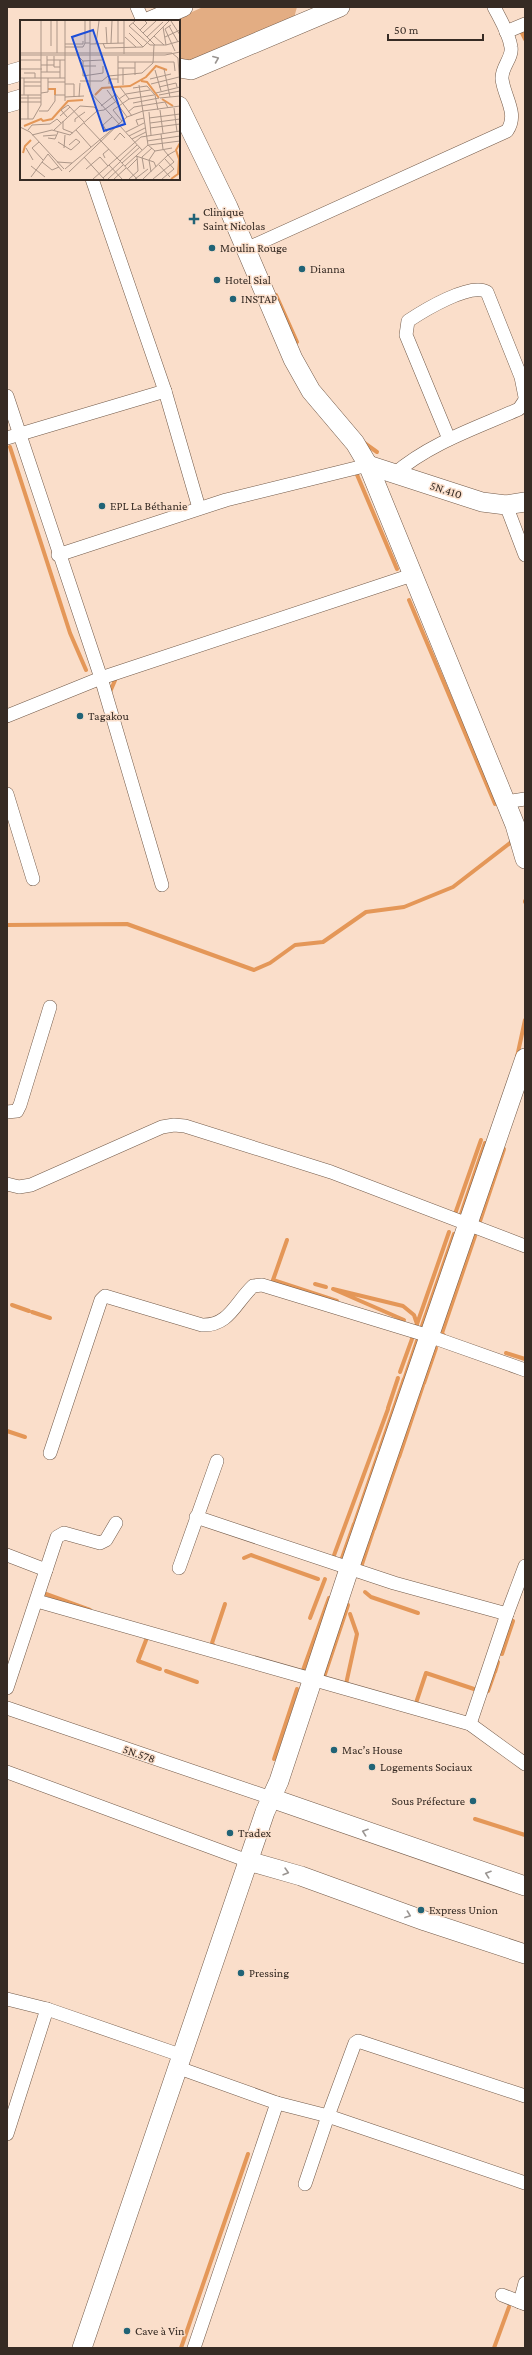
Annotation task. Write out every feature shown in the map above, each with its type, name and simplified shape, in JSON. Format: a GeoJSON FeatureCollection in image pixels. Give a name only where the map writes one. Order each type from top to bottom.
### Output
{"type":"FeatureCollection","features":[{"type":"Feature","properties":{"kind":"main road"},"geometry":{"type":"LineString","coordinates":[[152,20],[183,7]]}},
{"type":"Feature","properties":{"kind":"main road"},"geometry":{"type":"LineString","coordinates":[[180,68],[191,70],[340,7]]}},
{"type":"Feature","properties":{"kind":"main road"},"geometry":{"type":"LineString","coordinates":[[7,75],[20,71]]}},
{"type":"Feature","properties":{"kind":"main road"},"geometry":{"type":"LineString","coordinates":[[7,103],[20,99]]}},
{"type":"Feature","properties":{"kind":"main road"},"geometry":{"type":"LineString","coordinates":[[180,108],[246,249],[293,358],[311,391],[355,443],[368,465],[515,825],[525,859]]}},
{"type":"Feature","properties":{"kind":"main road","name":"5N.410"},"geometry":{"type":"LineString","coordinates":[[368,465],[482,502],[506,505],[525,502]]}},
{"type":"Feature","properties":{"kind":"main road"},"geometry":{"type":"LineString","coordinates":[[82,2348],[181,2062],[248,1861],[271,1798],[279,1781],[349,1569],[468,1223],[520,1092],[525,1058]]}},
{"type":"Feature","properties":{"kind":"main road"},"geometry":{"type":"LineString","coordinates":[[271,1798],[525,1886]]}},
{"type":"Feature","properties":{"kind":"main road"},"geometry":{"type":"LineString","coordinates":[[248,1861],[301,1876],[425,1921],[525,1954]]}},
{"type":"Feature","properties":{"kind":"street"},"geometry":{"type":"LineString","coordinates":[[137,7],[143,20]]}},
{"type":"Feature","properties":{"kind":"street"},"geometry":{"type":"LineString","coordinates":[[246,249],[508,131],[512,124],[513,116],[502,77],[511,50],[506,32],[494,7]]}},
{"type":"Feature","properties":{"kind":"street"},"geometry":{"type":"LineString","coordinates":[[506,32],[525,24]]}},
{"type":"Feature","properties":{"kind":"street"},"geometry":{"type":"LineString","coordinates":[[92,180],[164,391],[199,508]]}},
{"type":"Feature","properties":{"kind":"street"},"geometry":{"type":"LineString","coordinates":[[394,474],[409,461],[449,439],[519,410],[525,399],[520,377],[487,292],[475,290],[442,301],[408,321],[406,335],[449,439]]}},
{"type":"Feature","properties":{"kind":"street"},"geometry":{"type":"LineString","coordinates":[[7,438],[164,391]]}},
{"type":"Feature","properties":{"kind":"street"},"geometry":{"type":"LineString","coordinates":[[7,396],[58,555],[101,678],[162,885]]}},
{"type":"Feature","properties":{"kind":"street"},"geometry":{"type":"LineString","coordinates":[[58,555],[226,500],[368,465]]}},
{"type":"Feature","properties":{"kind":"street"},"geometry":{"type":"LineString","coordinates":[[506,505],[525,555]]}},
{"type":"Feature","properties":{"kind":"street"},"geometry":{"type":"LineString","coordinates":[[7,716],[101,678],[412,574]]}},
{"type":"Feature","properties":{"kind":"street"},"geometry":{"type":"LineString","coordinates":[[7,794],[33,880]]}},
{"type":"Feature","properties":{"kind":"street"},"geometry":{"type":"LineString","coordinates":[[505,802],[525,799]]}},
{"type":"Feature","properties":{"kind":"street"},"geometry":{"type":"LineString","coordinates":[[7,1112],[17,1111],[20,1105],[50,1007]]}},
{"type":"Feature","properties":{"kind":"street"},"geometry":{"type":"LineString","coordinates":[[7,1184],[19,1187],[32,1185],[162,1127],[174,1125],[185,1126],[331,1172],[525,1246]]}},
{"type":"Feature","properties":{"kind":"street"},"geometry":{"type":"LineString","coordinates":[[50,1453],[101,1300],[105,1296],[202,1325],[214,1325],[224,1320],[253,1286],[262,1285],[429,1336],[525,1370]]}},
{"type":"Feature","properties":{"kind":"street"},"geometry":{"type":"LineString","coordinates":[[179,1568],[217,1461]]}},
{"type":"Feature","properties":{"kind":"street"},"geometry":{"type":"LineString","coordinates":[[196,1517],[349,1569],[507,1614]]}},
{"type":"Feature","properties":{"kind":"street"},"geometry":{"type":"LineString","coordinates":[[7,1688],[46,1570],[60,1534],[64,1533],[100,1543],[106,1540],[116,1523]]}},
{"type":"Feature","properties":{"kind":"street"},"geometry":{"type":"LineString","coordinates":[[7,1555],[46,1570]]}},
{"type":"Feature","properties":{"kind":"street"},"geometry":{"type":"LineString","coordinates":[[470,1724],[507,1614],[525,1566]]}},
{"type":"Feature","properties":{"kind":"street"},"geometry":{"type":"LineString","coordinates":[[37,1601],[470,1724],[525,1764]]}},
{"type":"Feature","properties":{"kind":"street","name":"5N.578"},"geometry":{"type":"LineString","coordinates":[[7,1708],[271,1798]]}},
{"type":"Feature","properties":{"kind":"street"},"geometry":{"type":"LineString","coordinates":[[7,1772],[248,1861]]}},
{"type":"Feature","properties":{"kind":"street"},"geometry":{"type":"LineString","coordinates":[[7,1999],[47,2009],[181,2062],[277,2103],[328,2116],[525,2183]]}},
{"type":"Feature","properties":{"kind":"street"},"geometry":{"type":"LineString","coordinates":[[7,2134],[47,2009]]}},
{"type":"Feature","properties":{"kind":"street"},"geometry":{"type":"LineString","coordinates":[[305,2184],[355,2043],[358,2041],[525,2096]]}},
{"type":"Feature","properties":{"kind":"street"},"geometry":{"type":"LineString","coordinates":[[194,2348],[277,2103]]}},
{"type":"Feature","properties":{"kind":"street"},"geometry":{"type":"LineString","coordinates":[[502,2296],[523,2303],[525,2283]]}},
{"type":"Feature","properties":{"kind":"shaded area"},"geometry":{"type":"Polygon","coordinates":[[[203,7],[297,7],[294,18],[190,63],[180,63],[180,20],[174,20],[203,7]]]}},
{"type":"Feature","properties":{"kind":"waterway"},"geometry":{"type":"LineString","coordinates":[[523,30],[521,31],[525,39]]}},
{"type":"Feature","properties":{"kind":"waterway"},"geometry":{"type":"LineString","coordinates":[[276,295],[297,342]]}},
{"type":"Feature","properties":{"kind":"waterway"},"geometry":{"type":"LineString","coordinates":[[363,442],[377,452]]}},
{"type":"Feature","properties":{"kind":"waterway"},"geometry":{"type":"LineString","coordinates":[[10,447],[70,633],[86,670]]}},
{"type":"Feature","properties":{"kind":"waterway"},"geometry":{"type":"LineString","coordinates":[[355,470],[397,569]]}},
{"type":"Feature","properties":{"kind":"waterway"},"geometry":{"type":"LineString","coordinates":[[409,600],[495,804]]}},
{"type":"Feature","properties":{"kind":"waterway"},"geometry":{"type":"LineString","coordinates":[[110,692],[116,678]]}},
{"type":"Feature","properties":{"kind":"waterway"},"geometry":{"type":"LineString","coordinates":[[7,925],[127,924],[254,970],[270,963],[295,945],[323,942],[366,912],[404,907],[453,887],[514,840]]}},
{"type":"Feature","properties":{"kind":"waterway"},"geometry":{"type":"LineString","coordinates":[[517,1057],[525,1020]]}},
{"type":"Feature","properties":{"kind":"waterway"},"geometry":{"type":"LineString","coordinates":[[455,1214],[481,1140]]}},
{"type":"Feature","properties":{"kind":"waterway"},"geometry":{"type":"LineString","coordinates":[[461,1214],[485,1143]]}},
{"type":"Feature","properties":{"kind":"waterway"},"geometry":{"type":"LineString","coordinates":[[479,1224],[504,1149]]}},
{"type":"Feature","properties":{"kind":"waterway"},"geometry":{"type":"LineString","coordinates":[[417,1324],[449,1232]]}},
{"type":"Feature","properties":{"kind":"waterway"},"geometry":{"type":"LineString","coordinates":[[422,1326],[454,1234]]}},
{"type":"Feature","properties":{"kind":"waterway"},"geometry":{"type":"LineString","coordinates":[[445,1337],[442,1333],[475,1236]]}},
{"type":"Feature","properties":{"kind":"waterway"},"geometry":{"type":"LineString","coordinates":[[287,1240],[273,1280],[337,1301]]}},
{"type":"Feature","properties":{"kind":"waterway"},"geometry":{"type":"LineString","coordinates":[[315,1284],[326,1287]]}},
{"type":"Feature","properties":{"kind":"waterway"},"geometry":{"type":"LineString","coordinates":[[404,1320],[333,1289],[403,1306],[414,1315],[417,1324]]}},
{"type":"Feature","properties":{"kind":"waterway"},"geometry":{"type":"LineString","coordinates":[[12,1305],[29,1311]]}},
{"type":"Feature","properties":{"kind":"waterway"},"geometry":{"type":"LineString","coordinates":[[32,1312],[50,1318]]}},
{"type":"Feature","properties":{"kind":"waterway"},"geometry":{"type":"LineString","coordinates":[[400,1372],[412,1339]]}},
{"type":"Feature","properties":{"kind":"waterway"},"geometry":{"type":"LineString","coordinates":[[405,1377],[417,1341]]}},
{"type":"Feature","properties":{"kind":"waterway"},"geometry":{"type":"LineString","coordinates":[[424,1383],[436,1348]]}},
{"type":"Feature","properties":{"kind":"waterway"},"geometry":{"type":"LineString","coordinates":[[506,1353],[525,1359]]}},
{"type":"Feature","properties":{"kind":"waterway"},"geometry":{"type":"LineString","coordinates":[[388,1408],[398,1378]]}},
{"type":"Feature","properties":{"kind":"waterway"},"geometry":{"type":"LineString","coordinates":[[380,1449],[404,1379]]}},
{"type":"Feature","properties":{"kind":"waterway"},"geometry":{"type":"LineString","coordinates":[[399,1457],[423,1385]]}},
{"type":"Feature","properties":{"kind":"waterway"},"geometry":{"type":"LineString","coordinates":[[331,1557],[333,1558],[388,1409]]}},
{"type":"Feature","properties":{"kind":"waterway"},"geometry":{"type":"LineString","coordinates":[[7,1431],[25,1437]]}},
{"type":"Feature","properties":{"kind":"waterway"},"geometry":{"type":"LineString","coordinates":[[355,1522],[379,1452]]}},
{"type":"Feature","properties":{"kind":"waterway"},"geometry":{"type":"LineString","coordinates":[[374,1529],[398,1459]]}},
{"type":"Feature","properties":{"kind":"waterway"},"geometry":{"type":"LineString","coordinates":[[341,1561],[354,1524]]}},
{"type":"Feature","properties":{"kind":"waterway"},"geometry":{"type":"LineString","coordinates":[[360,1570],[373,1531]]}},
{"type":"Feature","properties":{"kind":"waterway"},"geometry":{"type":"LineString","coordinates":[[244,1558],[251,1555],[318,1579]]}},
{"type":"Feature","properties":{"kind":"waterway"},"geometry":{"type":"LineString","coordinates":[[310,1618],[325,1579]]}},
{"type":"Feature","properties":{"kind":"waterway"},"geometry":{"type":"LineString","coordinates":[[365,1592],[371,1597],[418,1613]]}},
{"type":"Feature","properties":{"kind":"waterway"},"geometry":{"type":"LineString","coordinates":[[46,1594],[90,1610]]}},
{"type":"Feature","properties":{"kind":"waterway"},"geometry":{"type":"LineString","coordinates":[[302,1673],[329,1598]]}},
{"type":"Feature","properties":{"kind":"waterway"},"geometry":{"type":"LineString","coordinates":[[214,1646],[212,1643],[225,1604]]}},
{"type":"Feature","properties":{"kind":"waterway"},"geometry":{"type":"LineString","coordinates":[[323,1680],[348,1605]]}},
{"type":"Feature","properties":{"kind":"waterway"},"geometry":{"type":"LineString","coordinates":[[348,1685],[346,1684],[357,1634],[350,1614]]}},
{"type":"Feature","properties":{"kind":"waterway"},"geometry":{"type":"LineString","coordinates":[[502,1654],[513,1621]]}},
{"type":"Feature","properties":{"kind":"waterway"},"geometry":{"type":"LineString","coordinates":[[148,1635],[138,1661],[160,1669]]}},
{"type":"Feature","properties":{"kind":"waterway"},"geometry":{"type":"LineString","coordinates":[[495,1672],[498,1662]]}},
{"type":"Feature","properties":{"kind":"waterway"},"geometry":{"type":"LineString","coordinates":[[166,1671],[197,1682]]}},
{"type":"Feature","properties":{"kind":"waterway"},"geometry":{"type":"LineString","coordinates":[[415,1706],[426,1673],[474,1689]]}},
{"type":"Feature","properties":{"kind":"waterway"},"geometry":{"type":"LineString","coordinates":[[488,1691],[494,1674]]}},
{"type":"Feature","properties":{"kind":"waterway"},"geometry":{"type":"LineString","coordinates":[[274,1759],[297,1689]]}},
{"type":"Feature","properties":{"kind":"waterway"},"geometry":{"type":"LineString","coordinates":[[475,1819],[525,1835]]}},
{"type":"Feature","properties":{"kind":"waterway"},"geometry":{"type":"LineString","coordinates":[[181,2348],[248,2154]]}},
{"type":"Feature","properties":{"kind":"waterway"},"geometry":{"type":"LineString","coordinates":[[494,2348],[509,2307]]}},
{"type":"Feature","properties":{"kind":"place","name":"Clinique Saint Nicolas"},"geometry":{"type":"Point","coordinates":[194,219]}},
{"type":"Feature","properties":{"kind":"place","name":"Moulin Rouge"},"geometry":{"type":"Point","coordinates":[212,248]}},
{"type":"Feature","properties":{"kind":"place","name":"Dianna"},"geometry":{"type":"Point","coordinates":[302,269]}},
{"type":"Feature","properties":{"kind":"place","name":"Hotel Sial"},"geometry":{"type":"Point","coordinates":[217,280]}},
{"type":"Feature","properties":{"kind":"place","name":"INSTAP"},"geometry":{"type":"Point","coordinates":[233,299]}},
{"type":"Feature","properties":{"kind":"place","name":"EPL La Béthanie"},"geometry":{"type":"Point","coordinates":[102,506]}},
{"type":"Feature","properties":{"kind":"place","name":"Tagakou"},"geometry":{"type":"Point","coordinates":[80,716]}},
{"type":"Feature","properties":{"kind":"place","name":"Mac’s House"},"geometry":{"type":"Point","coordinates":[334,1750]}},
{"type":"Feature","properties":{"kind":"place","name":"Logements Sociaux"},"geometry":{"type":"Point","coordinates":[372,1767]}},
{"type":"Feature","properties":{"kind":"place","name":"Sous Préfecture"},"geometry":{"type":"Point","coordinates":[473,1801]}},
{"type":"Feature","properties":{"kind":"place","name":"Tradex"},"geometry":{"type":"Point","coordinates":[230,1833]}},
{"type":"Feature","properties":{"kind":"place","name":"Express Union"},"geometry":{"type":"Point","coordinates":[421,1910]}},
{"type":"Feature","properties":{"kind":"place","name":"Pressing"},"geometry":{"type":"Point","coordinates":[241,1973]}},
{"type":"Feature","properties":{"kind":"place","name":"Cave à Vin"},"geometry":{"type":"Point","coordinates":[127,2331]}}]}
